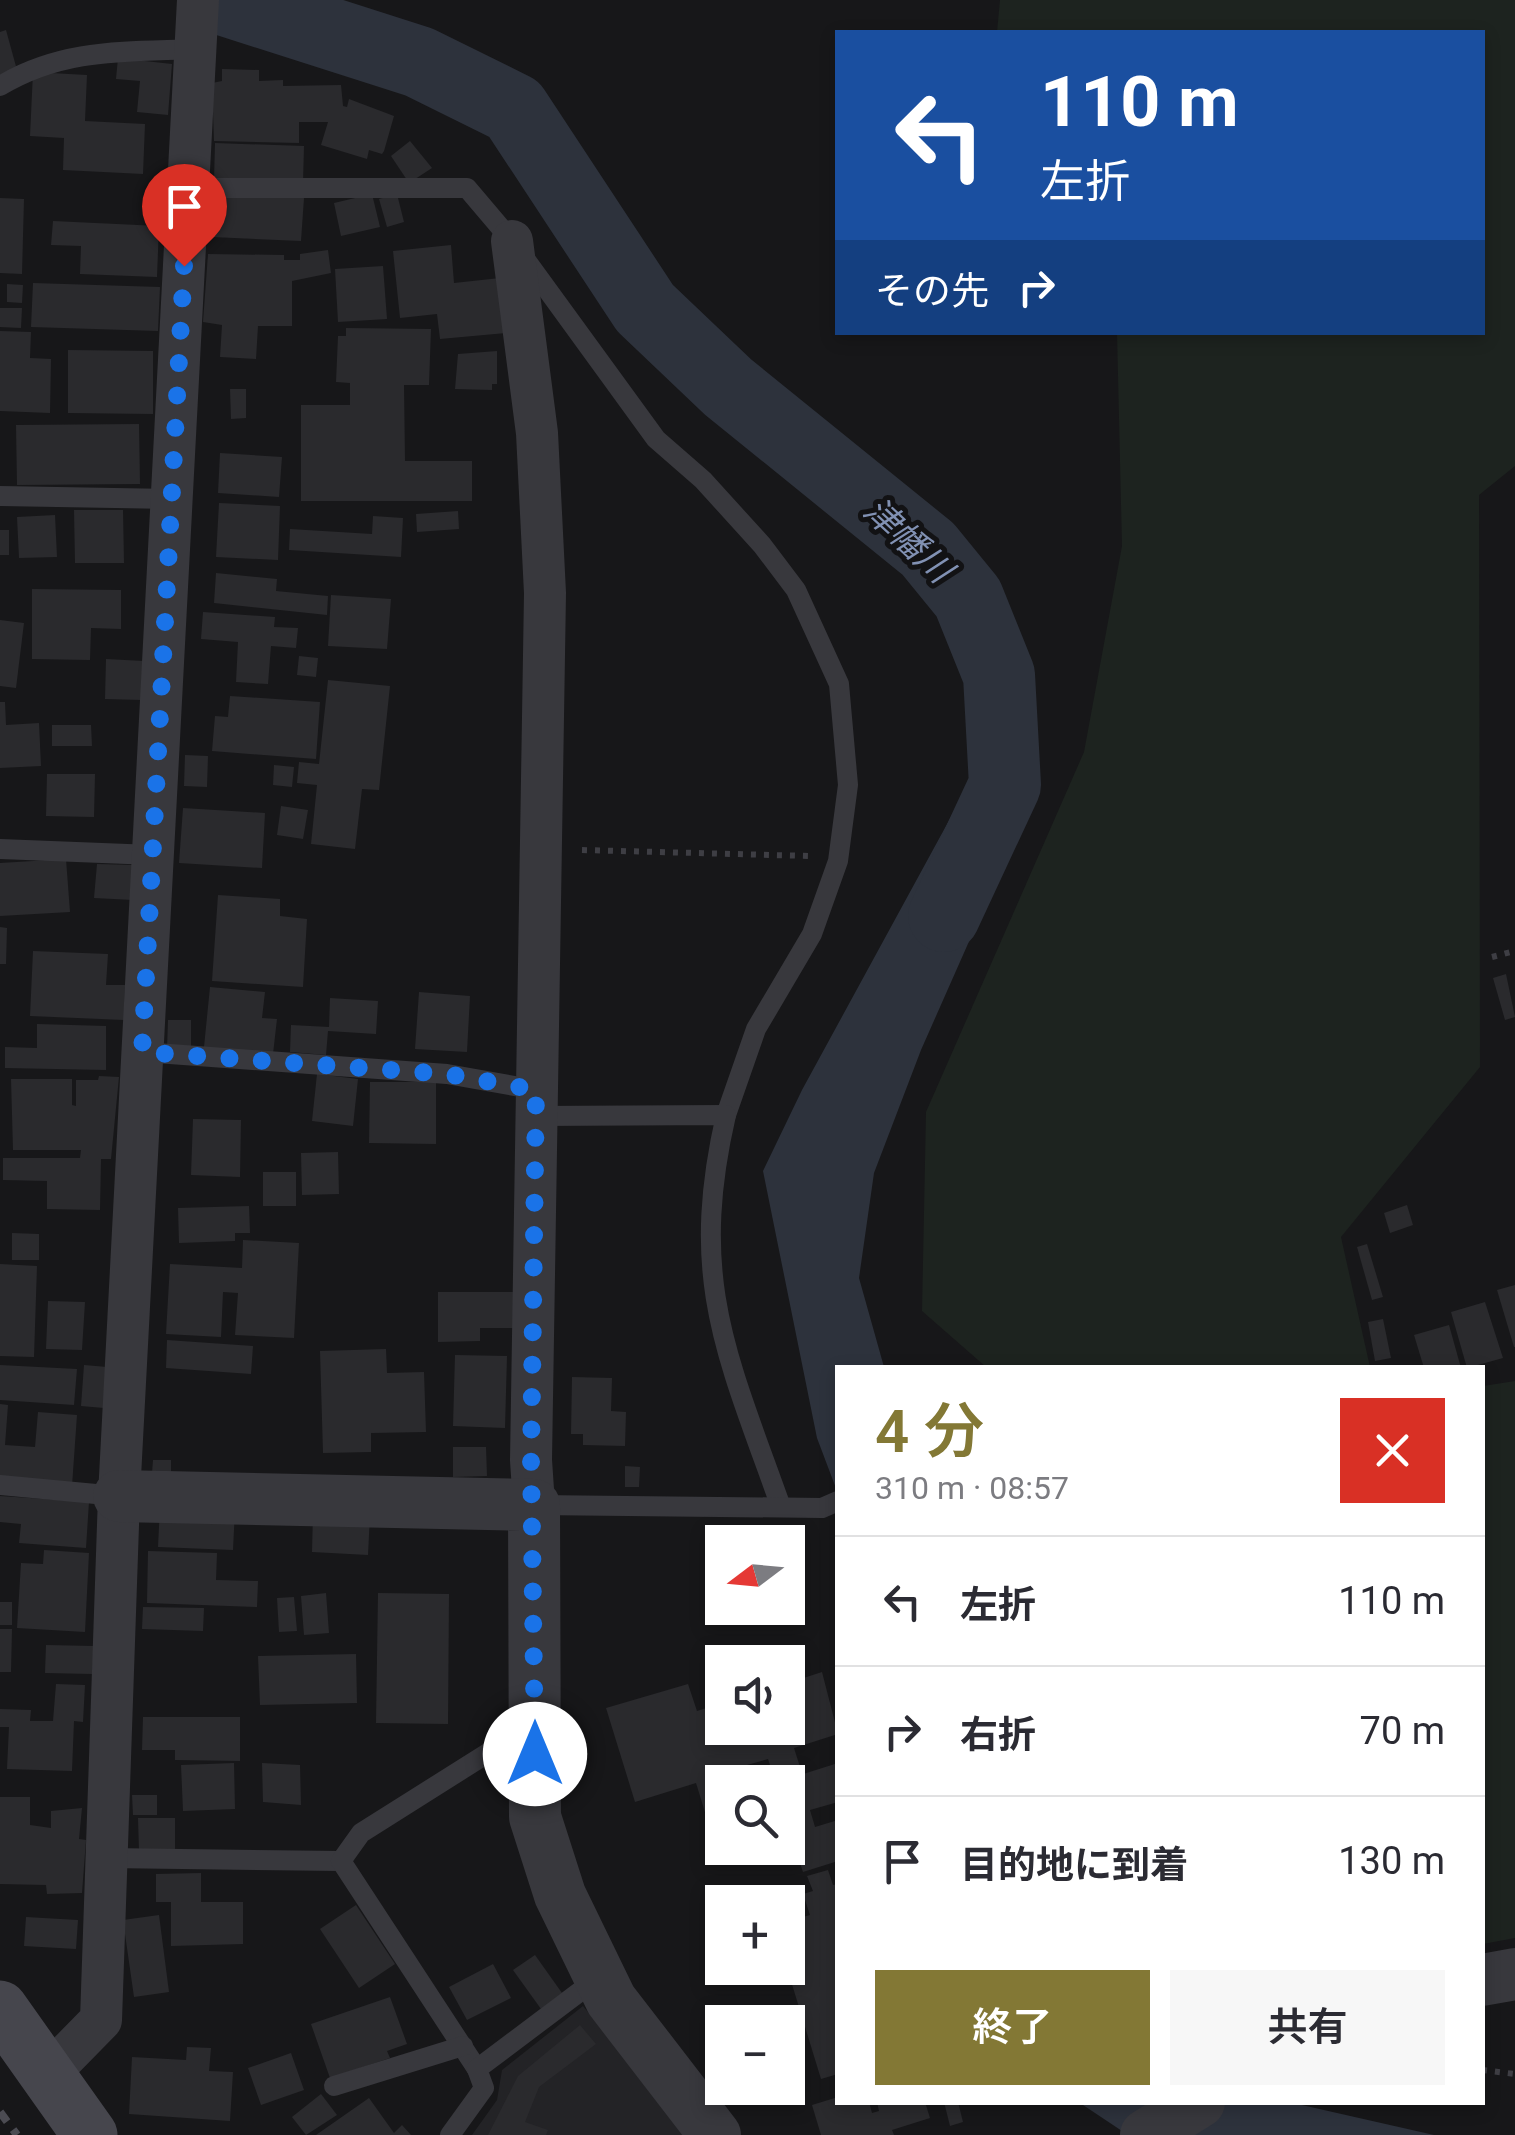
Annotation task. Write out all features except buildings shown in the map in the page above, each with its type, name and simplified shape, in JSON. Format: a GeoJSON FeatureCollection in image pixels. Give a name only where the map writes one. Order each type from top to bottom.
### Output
{"type":"FeatureCollection","features":[{"type":"Feature","properties":{"kind":"main road"},"geometry":{"type":"LineString","coordinates":[[0,2008],[90,2135]]}},
{"type":"Feature","properties":{"kind":"street"},"geometry":{"type":"LineString","coordinates":[[48,2074],[101,2020],[119,1496],[198,0]]}},
{"type":"Feature","properties":{"kind":"street"},"geometry":{"type":"LineString","coordinates":[[512,241],[537,433],[545,594],[536,1103],[535,1817],[560,1896],[611,2000],[715,2135]]}},
{"type":"Feature","properties":{"kind":"street"},"geometry":{"type":"LineString","coordinates":[[119,1496],[534,1505]]}},
{"type":"Feature","properties":{"kind":"street"},"geometry":{"type":"LineString","coordinates":[[1485,1979],[1515,1974]]}},
{"type":"Feature","properties":{"kind":"street"},"geometry":{"type":"LineString","coordinates":[[1146,2135],[1195,2105]]}},
{"type":"Feature","properties":{"kind":"lane"},"geometry":{"type":"LineString","coordinates":[[0,86],[36,64],[102,53],[196,48]]}},
{"type":"Feature","properties":{"kind":"lane"},"geometry":{"type":"LineString","coordinates":[[189,188],[467,188],[512,241],[656,438],[703,480],[796,590],[840,684],[848,785],[839,856],[812,934],[756,1029],[726,1115],[713,1174],[708,1245],[722,1346],[781,1507]]}},
{"type":"Feature","properties":{"kind":"lane"},"geometry":{"type":"LineString","coordinates":[[0,496],[172,499]]}},
{"type":"Feature","properties":{"kind":"lane"},"geometry":{"type":"LineString","coordinates":[[0,849],[153,855]]}},
{"type":"Feature","properties":{"kind":"lane"},"geometry":{"type":"LineString","coordinates":[[142,1052],[447,1074],[536,1103],[726,1115]]}},
{"type":"Feature","properties":{"kind":"lane"},"geometry":{"type":"LineString","coordinates":[[0,1484],[119,1496]]}},
{"type":"Feature","properties":{"kind":"lane"},"geometry":{"type":"LineString","coordinates":[[534,1505],[830,1504]]}},
{"type":"Feature","properties":{"kind":"lane"},"geometry":{"type":"LineString","coordinates":[[341,1861],[361,1832],[535,1723]]}},
{"type":"Feature","properties":{"kind":"lane"},"geometry":{"type":"LineString","coordinates":[[107,1858],[341,1861]]}},
{"type":"Feature","properties":{"kind":"lane"},"geometry":{"type":"LineString","coordinates":[[341,1861],[477,2068],[484,2088],[450,2135]]}},
{"type":"Feature","properties":{"kind":"lane"},"geometry":{"type":"LineString","coordinates":[[477,2068],[600,1977]]}},
{"type":"Feature","properties":{"kind":"lane"},"geometry":{"type":"LineString","coordinates":[[334,2086],[462,2046]]}},
{"type":"Feature","properties":{"kind":"path"},"geometry":{"type":"LineString","coordinates":[[541,850],[839,856]]}},
{"type":"Feature","properties":{"kind":"path"},"geometry":{"type":"LineString","coordinates":[[1492,958],[1515,951]]}},
{"type":"Feature","properties":{"kind":"path"},"geometry":{"type":"LineString","coordinates":[[1485,2070],[1515,2074]]}},
{"type":"Feature","properties":{"kind":"shaded area"},"geometry":{"type":"Polygon","coordinates":[[[1000,0],[1515,0],[1515,466],[1479,495],[1480,1067],[1341,1237],[1370,1365],[984,1365],[922,1311],[926,1112],[1084,752],[1122,546],[1117,335],[1485,335],[1485,30],[997,30],[1000,0]]]}},
{"type":"Feature","properties":{"kind":"shaded area"},"geometry":{"type":"Polygon","coordinates":[[[958,804],[1013,842],[921,1050],[874,1173],[859,1278],[883,1365],[835,1365],[835,1486],[817,1438],[763,1171],[802,1090],[958,804]]]}},
{"type":"Feature","properties":{"kind":"shaded area"},"geometry":{"type":"Polygon","coordinates":[[[1515,1381],[1515,1938],[1485,1944],[1485,1386],[1515,1381]]]}},
{"type":"Feature","properties":{"kind":"shaded area"},"geometry":{"type":"Polygon","coordinates":[[[583,2006],[687,2135],[472,2135],[497,2100],[502,2070],[583,2006]]]}},
{"type":"Feature","properties":{"kind":"shaded area"},"geometry":{"type":"Polygon","coordinates":[[[1083,2105],[1302,2105],[1434,2135],[1128,2135],[1083,2105]]]}},
{"type":"Feature","properties":{"kind":"waterway","name":"津幡川"},"geometry":{"type":"LineString","coordinates":[[225,0],[419,62],[514,109],[645,308],[728,387],[928,549],[968,598],[999,675],[1005,785],[944,916]]}},
{"type":"Feature","properties":{"kind":"railway"},"geometry":{"type":"LineString","coordinates":[[0,2112],[17,2135]]}},
{"type":"Feature","properties":{"kind":"route"},"geometry":{"type":"LineString","coordinates":[[184,266],[142,1052],[447,1074],[536,1090],[531,1460],[535,1754]]}}]}
